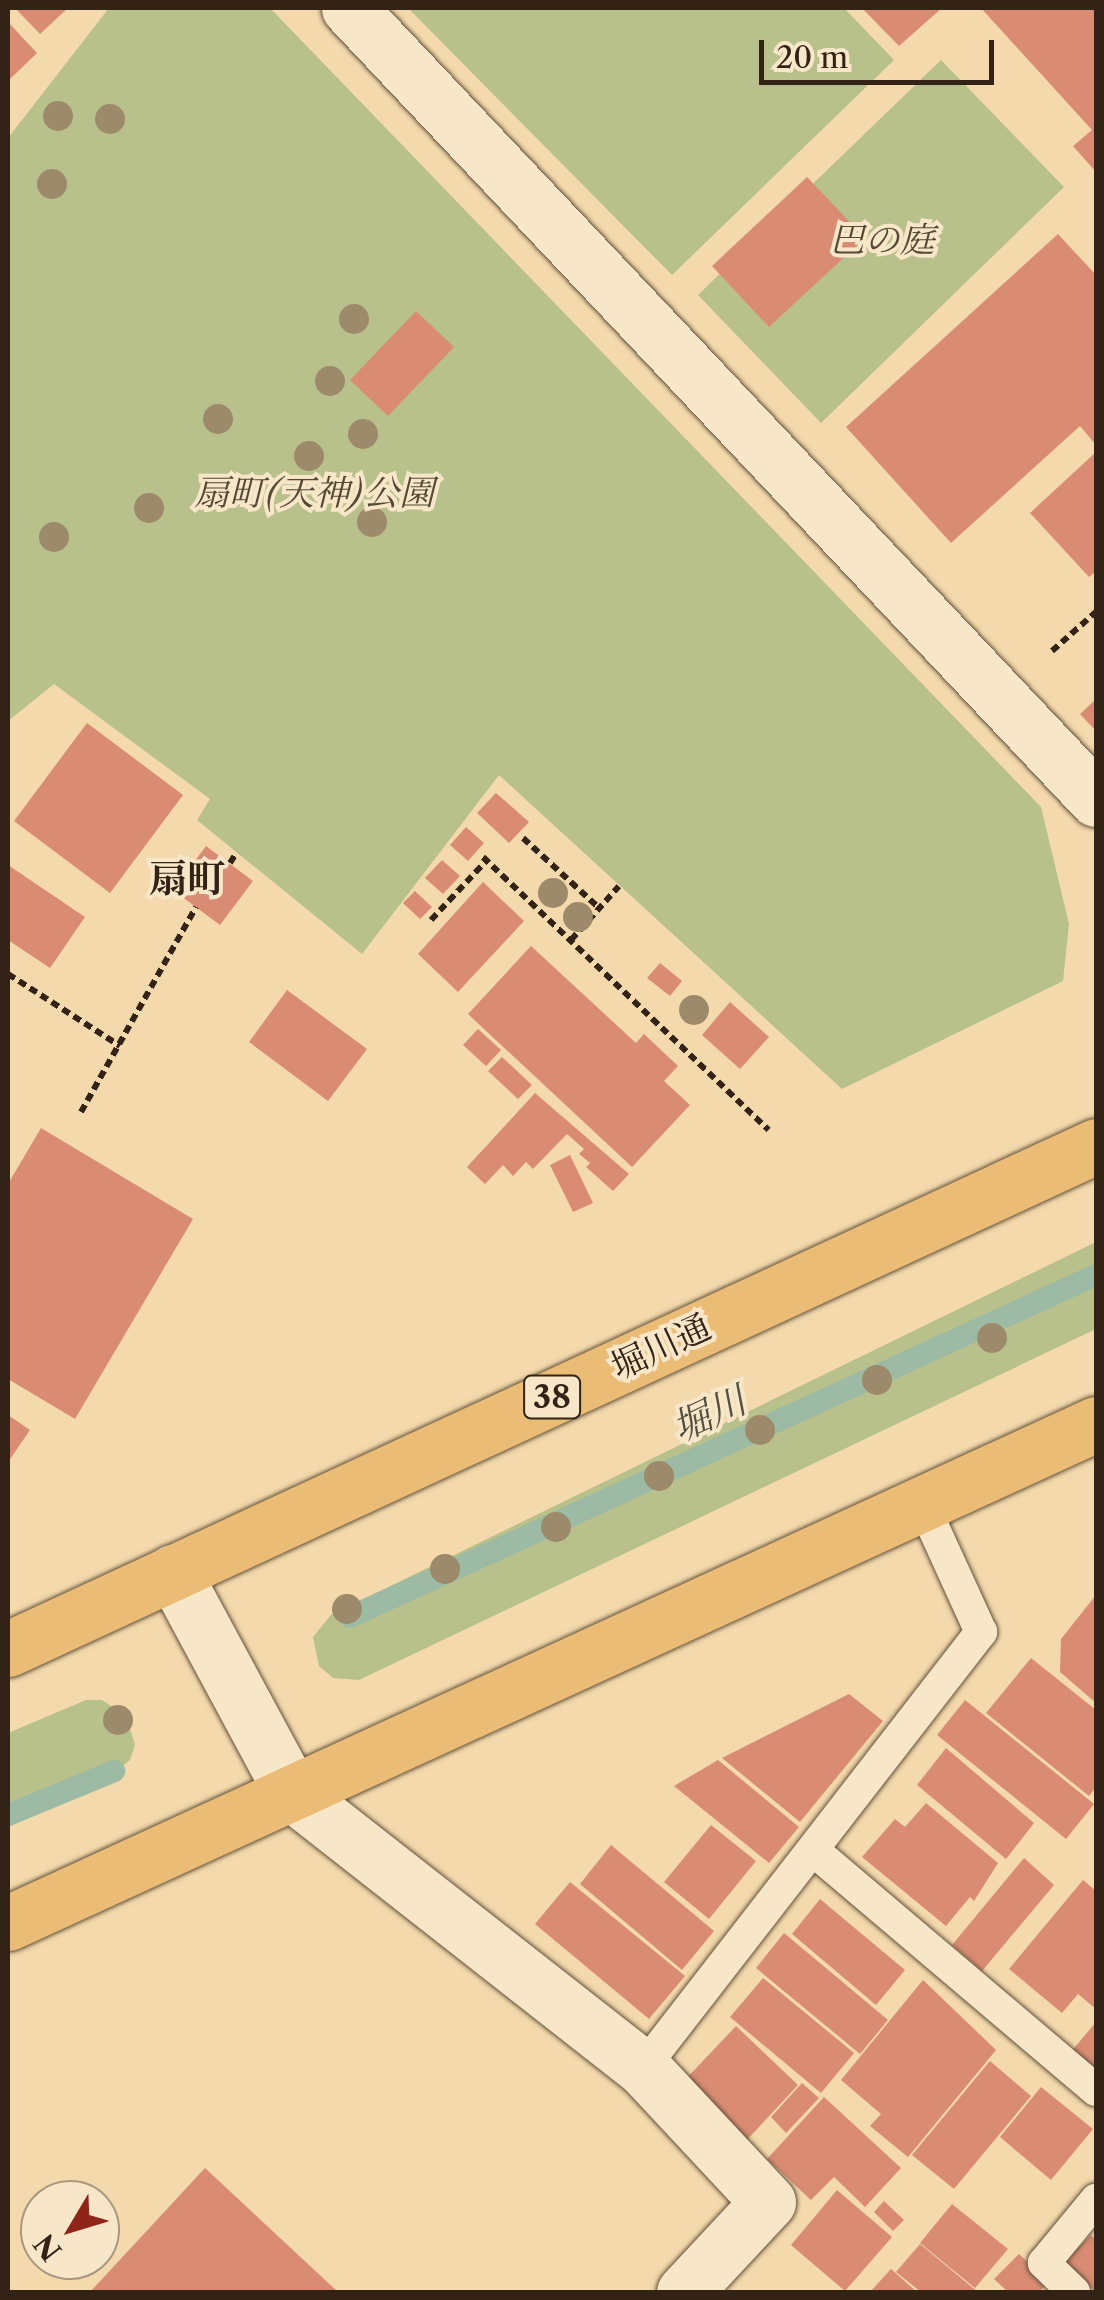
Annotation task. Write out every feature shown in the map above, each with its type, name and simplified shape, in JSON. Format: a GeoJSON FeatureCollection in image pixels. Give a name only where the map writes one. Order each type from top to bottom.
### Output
{"type":"FeatureCollection","features":[{"type":"Feature","properties":{"kind":"main road","name":"堀川通"},"geometry":{"type":"LineString","coordinates":[[8,1649],[1096,1146]]}},
{"type":"Feature","properties":{"kind":"main road"},"geometry":{"type":"LineString","coordinates":[[8,1923],[924,1507],[1096,1424]]}},
{"type":"Feature","properties":{"kind":"street"},"geometry":{"type":"LineString","coordinates":[[349,8],[1096,799]]}},
{"type":"Feature","properties":{"kind":"street"},"geometry":{"type":"LineString","coordinates":[[173,1572],[292,1794],[643,2068],[768,2202],[684,2292]]}},
{"type":"Feature","properties":{"kind":"lane"},"geometry":{"type":"LineString","coordinates":[[643,2068],[981,1632],[924,1507]]}},
{"type":"Feature","properties":{"kind":"lane"},"geometry":{"type":"LineString","coordinates":[[813,1850],[1096,2090]]}},
{"type":"Feature","properties":{"kind":"lane"},"geometry":{"type":"LineString","coordinates":[[1074,2292],[1044,2263],[1096,2200]]}},
{"type":"Feature","properties":{"kind":"path"},"geometry":{"type":"LineString","coordinates":[[523,838],[599,908]]}},
{"type":"Feature","properties":{"kind":"path"},"geometry":{"type":"LineString","coordinates":[[230,864],[238,852]]}},
{"type":"Feature","properties":{"kind":"path"},"geometry":{"type":"LineString","coordinates":[[431,920],[484,859],[769,1130]]}},
{"type":"Feature","properties":{"kind":"path"},"geometry":{"type":"LineString","coordinates":[[571,940],[618,886]]}},
{"type":"Feature","properties":{"kind":"path"},"geometry":{"type":"LineString","coordinates":[[81,1112],[196,907]]}},
{"type":"Feature","properties":{"kind":"path"},"geometry":{"type":"LineString","coordinates":[[8,974],[120,1046]]}},
{"type":"Feature","properties":{"kind":"green space","name":"扇町(天神)公園"},"geometry":{"type":"Polygon","coordinates":[[[109,8],[270,8],[1041,807],[1069,924],[1063,981],[842,1089],[499,775],[362,954],[197,820],[210,799],[54,684],[8,721],[8,138],[109,8]]]}},
{"type":"Feature","properties":{"kind":"green space"},"geometry":{"type":"Polygon","coordinates":[[[408,8],[844,8],[894,60],[672,275],[408,8]]]}},
{"type":"Feature","properties":{"kind":"green space","name":"巴の庭"},"geometry":{"type":"Polygon","coordinates":[[[941,60],[1064,187],[821,423],[698,295],[941,60]]]}},
{"type":"Feature","properties":{"kind":"green space"},"geometry":{"type":"Polygon","coordinates":[[[1096,1242],[1096,1329],[359,1680],[333,1678],[319,1666],[313,1637],[331,1615],[1096,1242]]]}},
{"type":"Feature","properties":{"kind":"green space"},"geometry":{"type":"Polygon","coordinates":[[[86,1700],[102,1700],[126,1716],[135,1745],[130,1760],[105,1782],[8,1825],[8,1733],[86,1700]]]}},
{"type":"Feature","properties":{"kind":"building"},"geometry":{"type":"Polygon","coordinates":[[[15,8],[68,8],[40,34],[15,8]]]}},
{"type":"Feature","properties":{"kind":"building"},"geometry":{"type":"Polygon","coordinates":[[[862,8],[942,8],[899,46],[862,8]]]}},
{"type":"Feature","properties":{"kind":"building"},"geometry":{"type":"Polygon","coordinates":[[[981,8],[1096,8],[1096,172],[1073,146],[1092,130],[981,8]]]}},
{"type":"Feature","properties":{"kind":"building"},"geometry":{"type":"Polygon","coordinates":[[[8,22],[37,53],[8,81],[8,22]]]}},
{"type":"Feature","properties":{"kind":"building"},"geometry":{"type":"Polygon","coordinates":[[[807,177],[865,238],[769,327],[712,266],[807,177]]]}},
{"type":"Feature","properties":{"kind":"building"},"geometry":{"type":"Polygon","coordinates":[[[1058,234],[1096,275],[1096,445],[1080,426],[951,543],[846,427],[1058,234]]]}},
{"type":"Feature","properties":{"kind":"building"},"geometry":{"type":"Polygon","coordinates":[[[416,311],[454,347],[388,416],[350,380],[416,311]]]}},
{"type":"Feature","properties":{"kind":"building"},"geometry":{"type":"Polygon","coordinates":[[[1096,452],[1096,571],[1089,577],[1030,513],[1096,452]]]}},
{"type":"Feature","properties":{"kind":"building"},"geometry":{"type":"Polygon","coordinates":[[[1096,699],[1096,731],[1080,714],[1096,699]]]}},
{"type":"Feature","properties":{"kind":"building"},"geometry":{"type":"Polygon","coordinates":[[[87,723],[183,795],[110,893],[14,821],[87,723]]]}},
{"type":"Feature","properties":{"kind":"building"},"geometry":{"type":"Polygon","coordinates":[[[496,793],[529,822],[509,843],[477,813],[496,793]]]}},
{"type":"Feature","properties":{"kind":"building"},"geometry":{"type":"Polygon","coordinates":[[[466,827],[484,843],[468,861],[450,845],[466,827]]]}},
{"type":"Feature","properties":{"kind":"building"},"geometry":{"type":"Polygon","coordinates":[[[206,846],[253,881],[220,925],[173,890],[206,846]]]}},
{"type":"Feature","properties":{"kind":"building"},"geometry":{"type":"Polygon","coordinates":[[[442,860],[460,876],[443,894],[425,878],[442,860]]]}},
{"type":"Feature","properties":{"kind":"building"},"geometry":{"type":"Polygon","coordinates":[[[8,865],[85,917],[50,968],[8,940],[8,865]]]}},
{"type":"Feature","properties":{"kind":"building"},"geometry":{"type":"Polygon","coordinates":[[[483,882],[524,921],[458,992],[418,954],[483,882]]]}},
{"type":"Feature","properties":{"kind":"building"},"geometry":{"type":"Polygon","coordinates":[[[415,891],[432,907],[420,919],[403,903],[415,891]]]}},
{"type":"Feature","properties":{"kind":"building"},"geometry":{"type":"Polygon","coordinates":[[[531,946],[636,1043],[644,1034],[678,1066],[664,1081],[690,1105],[632,1167],[468,1014],[531,946]]]}},
{"type":"Feature","properties":{"kind":"building"},"geometry":{"type":"Polygon","coordinates":[[[660,963],[682,981],[670,996],[647,978],[660,963]]]}},
{"type":"Feature","properties":{"kind":"building"},"geometry":{"type":"Polygon","coordinates":[[[287,990],[367,1049],[328,1101],[249,1042],[287,990]]]}},
{"type":"Feature","properties":{"kind":"building"},"geometry":{"type":"Polygon","coordinates":[[[730,1002],[769,1037],[740,1069],[702,1035],[730,1002]]]}},
{"type":"Feature","properties":{"kind":"building"},"geometry":{"type":"Polygon","coordinates":[[[478,1029],[501,1050],[486,1066],[463,1045],[478,1029]]]}},
{"type":"Feature","properties":{"kind":"building"},"geometry":{"type":"Polygon","coordinates":[[[502,1057],[532,1085],[518,1099],[488,1071],[502,1057]]]}},
{"type":"Feature","properties":{"kind":"building"},"geometry":{"type":"Polygon","coordinates":[[[535,1093],[629,1174],[613,1191],[586,1167],[590,1163],[579,1154],[584,1149],[567,1134],[533,1169],[526,1162],[513,1176],[503,1165],[485,1184],[467,1167],[535,1093]]]}},
{"type":"Feature","properties":{"kind":"building"},"geometry":{"type":"Polygon","coordinates":[[[41,1128],[193,1219],[75,1419],[8,1379],[8,1184],[41,1128]]]}},
{"type":"Feature","properties":{"kind":"building"},"geometry":{"type":"Polygon","coordinates":[[[570,1155],[593,1203],[573,1212],[550,1165],[570,1155]]]}},
{"type":"Feature","properties":{"kind":"building"},"geometry":{"type":"Polygon","coordinates":[[[8,1415],[30,1430],[8,1462],[8,1415]]]}},
{"type":"Feature","properties":{"kind":"building"},"geometry":{"type":"Polygon","coordinates":[[[1096,1595],[1096,1703],[1060,1672],[1061,1639],[1096,1595]]]}},
{"type":"Feature","properties":{"kind":"building"},"geometry":{"type":"Polygon","coordinates":[[[1031,1658],[1096,1710],[1096,1787],[1089,1796],[986,1713],[1031,1658]]]}},
{"type":"Feature","properties":{"kind":"building"},"geometry":{"type":"Polygon","coordinates":[[[849,1694],[883,1721],[800,1822],[722,1758],[849,1694]]]}},
{"type":"Feature","properties":{"kind":"building"},"geometry":{"type":"Polygon","coordinates":[[[965,1700],[1094,1804],[1066,1839],[937,1735],[965,1700]]]}},
{"type":"Feature","properties":{"kind":"building"},"geometry":{"type":"Polygon","coordinates":[[[946,1748],[1034,1823],[1006,1859],[917,1785],[946,1748]]]}},
{"type":"Feature","properties":{"kind":"building"},"geometry":{"type":"Polygon","coordinates":[[[718,1760],[799,1827],[769,1863],[674,1786],[718,1760]]]}},
{"type":"Feature","properties":{"kind":"building"},"geometry":{"type":"Polygon","coordinates":[[[926,1803],[998,1863],[974,1901],[970,1897],[946,1926],[862,1857],[895,1819],[905,1827],[926,1803]]]}},
{"type":"Feature","properties":{"kind":"building"},"geometry":{"type":"Polygon","coordinates":[[[711,1825],[756,1861],[709,1919],[664,1882],[711,1825]]]}},
{"type":"Feature","properties":{"kind":"building"},"geometry":{"type":"Polygon","coordinates":[[[611,1845],[714,1931],[682,1970],[580,1884],[611,1845]]]}},
{"type":"Feature","properties":{"kind":"building"},"geometry":{"type":"Polygon","coordinates":[[[1024,1858],[1054,1885],[982,1971],[952,1945],[1024,1858]]]}},
{"type":"Feature","properties":{"kind":"building"},"geometry":{"type":"Polygon","coordinates":[[[1083,1880],[1096,1891],[1096,2009],[1078,1994],[1062,2013],[1009,1969],[1083,1880]]]}},
{"type":"Feature","properties":{"kind":"building"},"geometry":{"type":"Polygon","coordinates":[[[570,1882],[685,1976],[649,2019],[535,1924],[570,1882]]]}},
{"type":"Feature","properties":{"kind":"building"},"geometry":{"type":"Polygon","coordinates":[[[820,1899],[905,1970],[876,2005],[792,1934],[820,1899]]]}},
{"type":"Feature","properties":{"kind":"building"},"geometry":{"type":"Polygon","coordinates":[[[784,1933],[888,2020],[860,2054],[756,1968],[784,1933]]]}},
{"type":"Feature","properties":{"kind":"building"},"geometry":{"type":"Polygon","coordinates":[[[763,1978],[854,2053],[821,2093],[730,2017],[763,1978]]]}},
{"type":"Feature","properties":{"kind":"building"},"geometry":{"type":"Polygon","coordinates":[[[923,1980],[996,2050],[908,2157],[870,2126],[881,2114],[841,2080],[923,1980]]]}},
{"type":"Feature","properties":{"kind":"building"},"geometry":{"type":"Polygon","coordinates":[[[1096,2022],[1096,2076],[1070,2053],[1096,2022]]]}},
{"type":"Feature","properties":{"kind":"building"},"geometry":{"type":"Polygon","coordinates":[[[736,2026],[798,2085],[746,2141],[683,2082],[736,2026]]]}},
{"type":"Feature","properties":{"kind":"building"},"geometry":{"type":"Polygon","coordinates":[[[990,2061],[1031,2096],[954,2189],[912,2155],[990,2061]]]}},
{"type":"Feature","properties":{"kind":"building"},"geometry":{"type":"Polygon","coordinates":[[[802,2083],[819,2098],[786,2133],[771,2117],[802,2083]]]}},
{"type":"Feature","properties":{"kind":"building"},"geometry":{"type":"Polygon","coordinates":[[[1041,2087],[1093,2129],[1051,2180],[1000,2137],[1041,2087]]]}},
{"type":"Feature","properties":{"kind":"building"},"geometry":{"type":"Polygon","coordinates":[[[824,2097],[901,2168],[865,2207],[834,2177],[811,2200],[767,2159],[824,2097]]]}},
{"type":"Feature","properties":{"kind":"building"},"geometry":{"type":"Polygon","coordinates":[[[205,2168],[338,2292],[90,2292],[101,2280],[120,2280],[120,2260],[205,2168]]]}},
{"type":"Feature","properties":{"kind":"building"},"geometry":{"type":"Polygon","coordinates":[[[837,2190],[892,2237],[845,2291],[791,2245],[837,2190]]]}},
{"type":"Feature","properties":{"kind":"building"},"geometry":{"type":"Polygon","coordinates":[[[884,2201],[904,2220],[893,2231],[874,2212],[884,2201]]]}},
{"type":"Feature","properties":{"kind":"building"},"geometry":{"type":"Polygon","coordinates":[[[952,2204],[1008,2249],[975,2288],[920,2243],[952,2204]]]}},
{"type":"Feature","properties":{"kind":"building"},"geometry":{"type":"Polygon","coordinates":[[[1091,2235],[1096,2240],[1096,2292],[1063,2263],[1091,2235]]]}},
{"type":"Feature","properties":{"kind":"building"},"geometry":{"type":"Polygon","coordinates":[[[920,2244],[978,2292],[921,2292],[896,2272],[920,2244]]]}},
{"type":"Feature","properties":{"kind":"building"},"geometry":{"type":"Polygon","coordinates":[[[1019,2254],[1049,2282],[1039,2292],[1008,2292],[994,2279],[1019,2254]]]}},
{"type":"Feature","properties":{"kind":"building"},"geometry":{"type":"Polygon","coordinates":[[[891,2269],[917,2292],[870,2292],[891,2269]]]}},
{"type":"Feature","properties":{"kind":"waterway","name":"堀川"},"geometry":{"type":"LineString","coordinates":[[350,1617],[1096,1275]]}},
{"type":"Feature","properties":{"kind":"waterway","name":"堀川"},"geometry":{"type":"LineString","coordinates":[[8,1815],[114,1771]]}},
{"type":"Feature","properties":{"kind":"district","name":"扇町"},"geometry":{"type":"Point","coordinates":[187,879]}}]}
